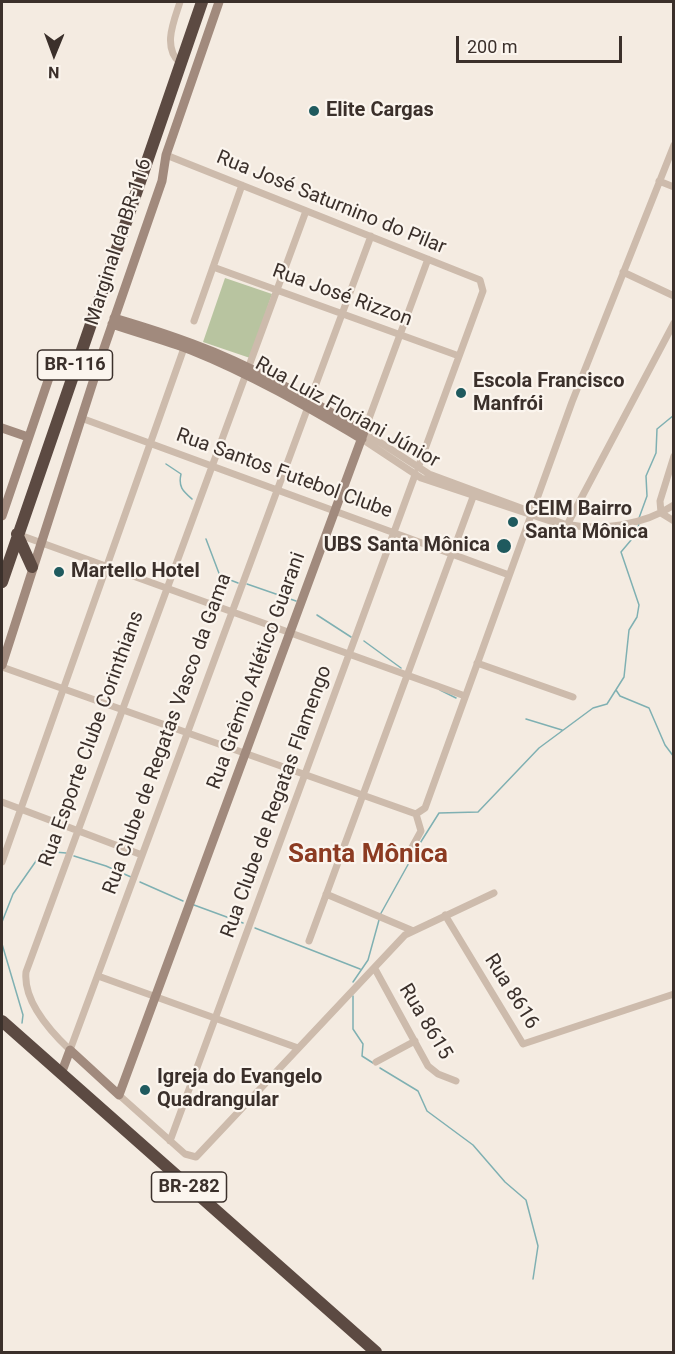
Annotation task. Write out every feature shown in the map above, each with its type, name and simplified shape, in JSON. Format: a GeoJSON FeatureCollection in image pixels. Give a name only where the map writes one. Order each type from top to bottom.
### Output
{"type":"FeatureCollection","features":[{"type":"Feature","properties":{"kind":"highway","name":"BR-116"},"geometry":{"type":"LineString","coordinates":[[2,582],[202,2]]}},
{"type":"Feature","properties":{"kind":"highway"},"geometry":{"type":"LineString","coordinates":[[17,534],[32,567]]}},
{"type":"Feature","properties":{"kind":"highway"},"geometry":{"type":"LineString","coordinates":[[8,561],[21,560],[32,567]]}},
{"type":"Feature","properties":{"kind":"highway","name":"BR-282"},"geometry":{"type":"LineString","coordinates":[[2,1022],[376,1353]]}},
{"type":"Feature","properties":{"kind":"street"},"geometry":{"type":"LineString","coordinates":[[180,2],[170,36],[174,57],[180,63]]}},
{"type":"Feature","properties":{"kind":"street","name":"Marginal da BR-116"},"geometry":{"type":"LineString","coordinates":[[2,666],[113,321],[162,181],[166,155],[219,2]]}},
{"type":"Feature","properties":{"kind":"street"},"geometry":{"type":"LineString","coordinates":[[416,814],[425,808],[531,513],[674,146]]}},
{"type":"Feature","properties":{"kind":"street","name":"Rua José Saturnino do Pilar"},"geometry":{"type":"LineString","coordinates":[[166,155],[476,278],[482,284]]}},
{"type":"Feature","properties":{"kind":"street"},"geometry":{"type":"LineString","coordinates":[[659,181],[674,187]]}},
{"type":"Feature","properties":{"kind":"street"},"geometry":{"type":"LineString","coordinates":[[194,321],[242,185]]}},
{"type":"Feature","properties":{"kind":"street","name":"Rua Esporte Clube Corinthians"},"geometry":{"type":"LineString","coordinates":[[298,1048],[204,1151],[192,1158],[119,1095],[47,1026],[25,981],[26,972],[306,211]]}},
{"type":"Feature","properties":{"kind":"street","name":"Rua Clube de Regatas Vasco da Gama"},"geometry":{"type":"LineString","coordinates":[[61,1074],[371,236]]}},
{"type":"Feature","properties":{"kind":"street","name":"Rua Grêmio Atlético Guarani"},"geometry":{"type":"LineString","coordinates":[[119,1095],[428,259]]}},
{"type":"Feature","properties":{"kind":"street","name":"Rua José Rizzon"},"geometry":{"type":"LineString","coordinates":[[213,267],[459,356]]}},
{"type":"Feature","properties":{"kind":"street"},"geometry":{"type":"LineString","coordinates":[[623,272],[674,296]]}},
{"type":"Feature","properties":{"kind":"street","name":"Rua Clube de Regatas Flamengo"},"geometry":{"type":"LineString","coordinates":[[170,1141],[483,291],[482,284]]}},
{"type":"Feature","properties":{"kind":"street","name":"Rua Luiz Floriani Júnior"},"geometry":{"type":"LineString","coordinates":[[113,321],[247,372]]}},
{"type":"Feature","properties":{"kind":"street","name":"Rua Luiz Floriani Júnior"},"geometry":{"type":"LineString","coordinates":[[113,321],[193,344],[309,404],[363,436],[416,472],[473,497],[531,513]]}},
{"type":"Feature","properties":{"kind":"street"},"geometry":{"type":"LineString","coordinates":[[567,525],[674,323]]}},
{"type":"Feature","properties":{"kind":"street"},"geometry":{"type":"LineString","coordinates":[[2,862],[184,348]]}},
{"type":"Feature","properties":{"kind":"street"},"geometry":{"type":"LineString","coordinates":[[2,516],[53,366],[62,360],[77,360]]}},
{"type":"Feature","properties":{"kind":"street","name":"Rua Santos Futebol Clube"},"geometry":{"type":"LineString","coordinates":[[81,418],[509,575]]}},
{"type":"Feature","properties":{"kind":"street"},"geometry":{"type":"LineString","coordinates":[[2,428],[28,437]]}},
{"type":"Feature","properties":{"kind":"street"},"geometry":{"type":"LineString","coordinates":[[674,456],[660,501],[661,513],[674,521]]}},
{"type":"Feature","properties":{"kind":"street","name":"Rua Luiz Floriani Júnior"},"geometry":{"type":"LineString","coordinates":[[416,472],[567,525],[593,527],[636,522],[661,513],[674,505]]}},
{"type":"Feature","properties":{"kind":"street"},"geometry":{"type":"LineString","coordinates":[[309,941],[473,497]]}},
{"type":"Feature","properties":{"kind":"street"},"geometry":{"type":"LineString","coordinates":[[17,534],[465,696]]}},
{"type":"Feature","properties":{"kind":"street"},"geometry":{"type":"LineString","coordinates":[[477,663],[573,697]]}},
{"type":"Feature","properties":{"kind":"street"},"geometry":{"type":"LineString","coordinates":[[2,666],[416,814]]}},
{"type":"Feature","properties":{"kind":"street"},"geometry":{"type":"LineString","coordinates":[[2,802],[142,855]]}},
{"type":"Feature","properties":{"kind":"street"},"geometry":{"type":"LineString","coordinates":[[410,851],[421,831],[416,814]]}},
{"type":"Feature","properties":{"kind":"street"},"geometry":{"type":"LineString","coordinates":[[98,976],[298,1048],[344,997],[375,969],[411,930],[494,893]]}},
{"type":"Feature","properties":{"kind":"street"},"geometry":{"type":"LineString","coordinates":[[326,894],[411,930]]}},
{"type":"Feature","properties":{"kind":"street","name":"Rua 8616"},"geometry":{"type":"LineString","coordinates":[[445,915],[523,1044],[674,994]]}},
{"type":"Feature","properties":{"kind":"street","name":"Rua 8615"},"geometry":{"type":"LineString","coordinates":[[375,969],[433,1071],[456,1081]]}},
{"type":"Feature","properties":{"kind":"street"},"geometry":{"type":"LineString","coordinates":[[376,1062],[415,1041]]}},
{"type":"Feature","properties":{"kind":"green space"},"geometry":{"type":"Polygon","coordinates":[[[225,278],[272,294],[250,358],[203,342],[225,278]]]}},
{"type":"Feature","properties":{"kind":"waterway"},"geometry":{"type":"LineString","coordinates":[[639,518],[647,496],[646,476],[656,453],[657,429],[674,415]]}},
{"type":"Feature","properties":{"kind":"waterway"},"geometry":{"type":"LineString","coordinates":[[166,464],[181,474],[182,488],[192,499]]}},
{"type":"Feature","properties":{"kind":"waterway"},"geometry":{"type":"LineString","coordinates":[[417,848],[439,813],[478,812],[539,748],[593,708],[607,704],[624,677],[629,630],[637,617],[639,605],[621,552],[637,533],[639,523]]}},
{"type":"Feature","properties":{"kind":"waterway"},"geometry":{"type":"LineString","coordinates":[[206,539],[220,576],[238,583]]}},
{"type":"Feature","properties":{"kind":"waterway"},"geometry":{"type":"LineString","coordinates":[[247,584],[296,601]]}},
{"type":"Feature","properties":{"kind":"waterway"},"geometry":{"type":"LineString","coordinates":[[317,615],[351,637]]}},
{"type":"Feature","properties":{"kind":"waterway"},"geometry":{"type":"LineString","coordinates":[[364,641],[401,668]]}},
{"type":"Feature","properties":{"kind":"waterway"},"geometry":{"type":"LineString","coordinates":[[440,690],[456,698]]}},
{"type":"Feature","properties":{"kind":"waterway"},"geometry":{"type":"LineString","coordinates":[[616,690],[620,696],[649,708],[665,745],[674,757]]}},
{"type":"Feature","properties":{"kind":"waterway"},"geometry":{"type":"LineString","coordinates":[[526,719],[562,730]]}},
{"type":"Feature","properties":{"kind":"waterway"},"geometry":{"type":"LineString","coordinates":[[2,922],[13,894],[43,851],[66,853]]}},
{"type":"Feature","properties":{"kind":"waterway"},"geometry":{"type":"LineString","coordinates":[[74,856],[131,877]]}},
{"type":"Feature","properties":{"kind":"waterway"},"geometry":{"type":"LineString","coordinates":[[380,915],[410,861]]}},
{"type":"Feature","properties":{"kind":"waterway"},"geometry":{"type":"LineString","coordinates":[[140,882],[183,901]]}},
{"type":"Feature","properties":{"kind":"waterway"},"geometry":{"type":"LineString","coordinates":[[194,905],[243,923]]}},
{"type":"Feature","properties":{"kind":"waterway"},"geometry":{"type":"LineString","coordinates":[[353,982],[368,960],[379,920]]}},
{"type":"Feature","properties":{"kind":"waterway"},"geometry":{"type":"LineString","coordinates":[[255,928],[360,969]]}},
{"type":"Feature","properties":{"kind":"waterway"},"geometry":{"type":"LineString","coordinates":[[2,944],[23,1015],[22,1023]]}},
{"type":"Feature","properties":{"kind":"waterway"},"geometry":{"type":"LineString","coordinates":[[353,996],[353,1029],[363,1044],[362,1056],[373,1063]]}},
{"type":"Feature","properties":{"kind":"waterway"},"geometry":{"type":"LineString","coordinates":[[380,1068],[418,1091],[427,1111],[473,1145],[505,1182],[526,1200],[538,1246],[533,1279]]}},
{"type":"Feature","properties":{"kind":"place","name":"Elite Cargas"},"geometry":{"type":"Point","coordinates":[314,111]}},
{"type":"Feature","properties":{"kind":"place","name":"Escola Francisco Manfrói"},"geometry":{"type":"Point","coordinates":[461,393]}},
{"type":"Feature","properties":{"kind":"place","name":"CEIM Bairro Santa Mônica"},"geometry":{"type":"Point","coordinates":[513,522]}},
{"type":"Feature","properties":{"kind":"place","name":"UBS Santa Mônica"},"geometry":{"type":"Point","coordinates":[504,546]}},
{"type":"Feature","properties":{"kind":"place","name":"Martello Hotel"},"geometry":{"type":"Point","coordinates":[59,572]}},
{"type":"Feature","properties":{"kind":"place","name":"Igreja do Evangelo Quadrangular"},"geometry":{"type":"Point","coordinates":[145,1090]}},
{"type":"Feature","properties":{"kind":"district","name":"Santa Mônica"},"geometry":{"type":"Point","coordinates":[368,855]}}]}
